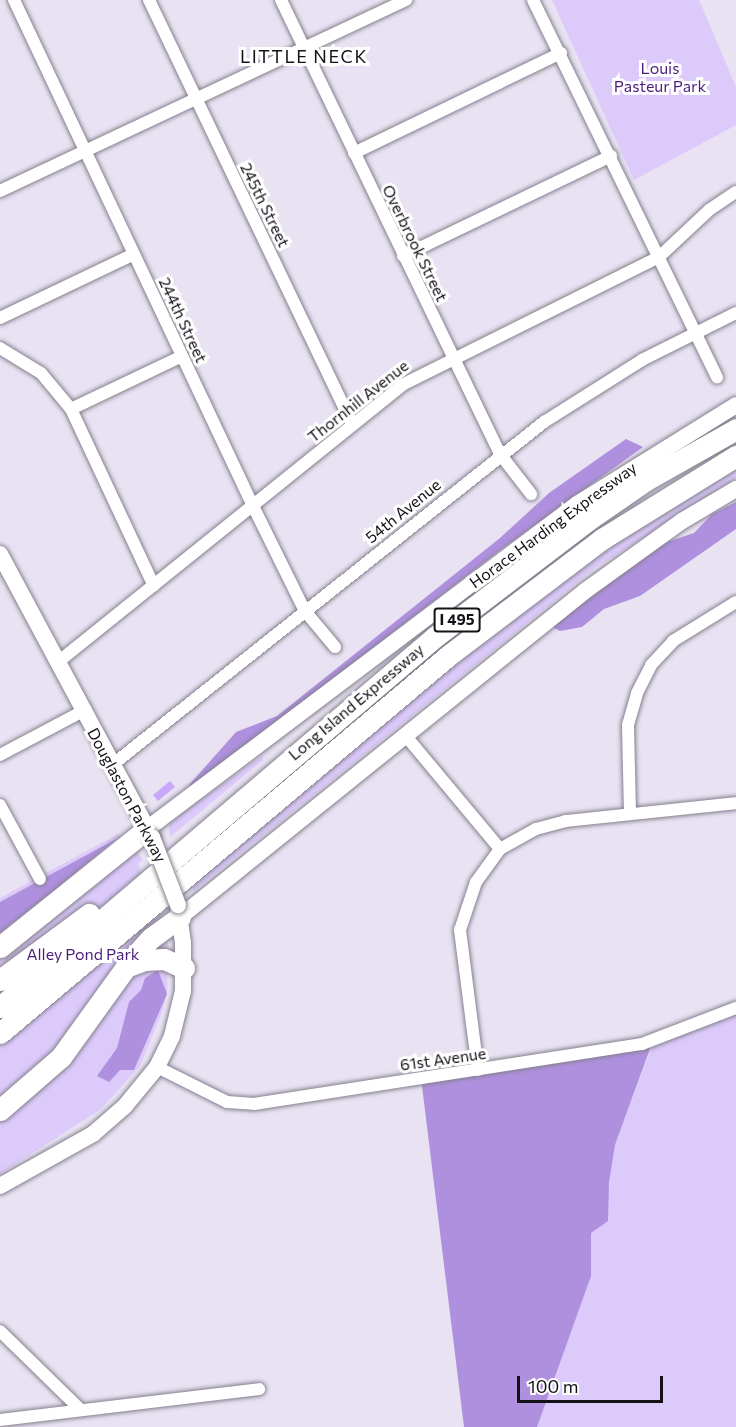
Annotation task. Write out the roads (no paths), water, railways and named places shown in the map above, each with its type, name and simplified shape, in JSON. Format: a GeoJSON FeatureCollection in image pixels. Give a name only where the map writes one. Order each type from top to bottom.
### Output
{"type":"FeatureCollection","features":[{"type":"Feature","properties":{"kind":"highway","name":"Long Island Expressway"},"geometry":{"type":"LineString","coordinates":[[0,1007],[197,837],[436,636],[530,563],[646,480],[736,429]]}},
{"type":"Feature","properties":{"kind":"highway","name":"Long Island Expressway"},"geometry":{"type":"LineString","coordinates":[[0,1033],[361,726],[543,583],[659,500],[736,456]]}},
{"type":"Feature","properties":{"kind":"highway"},"geometry":{"type":"LineString","coordinates":[[0,947],[149,833]]}},
{"type":"Feature","properties":{"kind":"highway"},"geometry":{"type":"LineString","coordinates":[[0,980],[197,837]]}},
{"type":"Feature","properties":{"kind":"highway"},"geometry":{"type":"LineString","coordinates":[[0,1049],[212,855]]}},
{"type":"Feature","properties":{"kind":"highway"},"geometry":{"type":"LineString","coordinates":[[0,1110],[61,1057],[126,968],[151,938],[179,911]]}},
{"type":"Feature","properties":{"kind":"highway"},"geometry":{"type":"LineString","coordinates":[[126,968],[144,960],[164,959],[184,968]]}},
{"type":"Feature","properties":{"kind":"main road","name":"Horace Harding Expressway"},"geometry":{"type":"LineString","coordinates":[[149,833],[577,504],[736,405]]}},
{"type":"Feature","properties":{"kind":"main road"},"geometry":{"type":"LineString","coordinates":[[179,911],[635,553],[736,489]]}},
{"type":"Feature","properties":{"kind":"main road","name":"Douglaston Parkway"},"geometry":{"type":"LineString","coordinates":[[0,554],[149,833],[179,911],[184,968],[180,1010],[157,1067],[125,1107],[93,1134],[0,1186]]}},
{"type":"Feature","properties":{"kind":"street","name":"244th Street"},"geometry":{"type":"LineString","coordinates":[[14,0],[305,611],[335,647]]}},
{"type":"Feature","properties":{"kind":"street","name":"245th Street"},"geometry":{"type":"LineString","coordinates":[[149,0],[352,424]]}},
{"type":"Feature","properties":{"kind":"street","name":"Overbrook Street"},"geometry":{"type":"LineString","coordinates":[[281,0],[500,454],[531,494]]}},
{"type":"Feature","properties":{"kind":"street"},"geometry":{"type":"LineString","coordinates":[[0,191],[197,101],[406,0]]}},
{"type":"Feature","properties":{"kind":"street"},"geometry":{"type":"LineString","coordinates":[[533,0],[561,53],[717,377]]}},
{"type":"Feature","properties":{"kind":"street"},"geometry":{"type":"LineString","coordinates":[[354,153],[561,53]]}},
{"type":"Feature","properties":{"kind":"street"},"geometry":{"type":"LineString","coordinates":[[404,256],[610,156]]}},
{"type":"Feature","properties":{"kind":"street","name":"Thornhill Avenue"},"geometry":{"type":"LineString","coordinates":[[58,662],[402,385],[452,358],[659,257],[709,210],[736,192]]}},
{"type":"Feature","properties":{"kind":"street"},"geometry":{"type":"LineString","coordinates":[[0,318],[134,254]]}},
{"type":"Feature","properties":{"kind":"street","name":"54th Avenue"},"geometry":{"type":"LineString","coordinates":[[112,765],[500,454],[593,390],[694,332],[736,313]]}},
{"type":"Feature","properties":{"kind":"street"},"geometry":{"type":"LineString","coordinates":[[0,348],[41,374],[71,409],[154,586]]}},
{"type":"Feature","properties":{"kind":"street"},"geometry":{"type":"LineString","coordinates":[[71,409],[182,356]]}},
{"type":"Feature","properties":{"kind":"street"},"geometry":{"type":"LineString","coordinates":[[630,814],[628,725],[637,693],[651,665],[673,641],[736,602]]}},
{"type":"Feature","properties":{"kind":"street"},"geometry":{"type":"LineString","coordinates":[[0,755],[83,711]]}},
{"type":"Feature","properties":{"kind":"street"},"geometry":{"type":"LineString","coordinates":[[405,735],[500,849]]}},
{"type":"Feature","properties":{"kind":"street"},"geometry":{"type":"LineString","coordinates":[[478,1070],[460,930],[476,882],[500,849],[549,825],[736,803]]}},
{"type":"Feature","properties":{"kind":"street"},"geometry":{"type":"LineString","coordinates":[[0,805],[40,879]]}},
{"type":"Feature","properties":{"kind":"street","name":"61st Avenue"},"geometry":{"type":"LineString","coordinates":[[157,1067],[227,1102],[245,1105],[642,1044],[736,1008]]}},
{"type":"Feature","properties":{"kind":"street"},"geometry":{"type":"LineString","coordinates":[[0,1331],[81,1410]]}},
{"type":"Feature","properties":{"kind":"street"},"geometry":{"type":"LineString","coordinates":[[0,1420],[259,1389]]}},
{"type":"Feature","properties":{"kind":"district","name":"LITTLE NECK"},"geometry":{"type":"Point","coordinates":[304,56]}},
{"type":"Feature","properties":{"kind":"park label","name":"Louis Pasteur Park"},"geometry":{"type":"Point","coordinates":[660,77]}},
{"type":"Feature","properties":{"kind":"park label","name":"Alley Pond Park"},"geometry":{"type":"Point","coordinates":[83,954]}}]}
